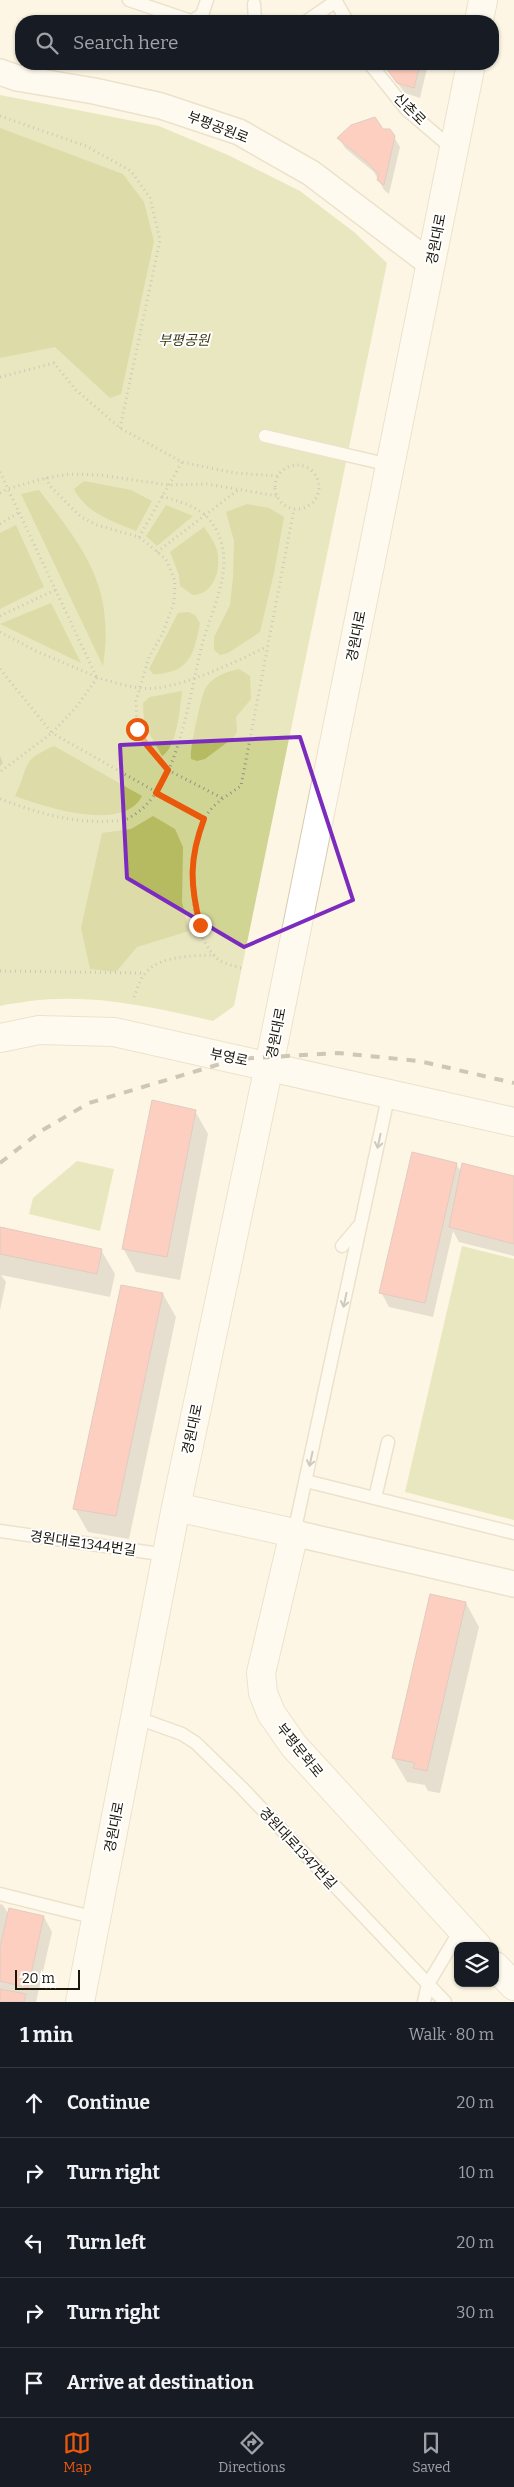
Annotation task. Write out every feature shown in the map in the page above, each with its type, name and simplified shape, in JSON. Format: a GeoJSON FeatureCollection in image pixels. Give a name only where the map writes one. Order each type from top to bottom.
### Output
{"type":"FeatureCollection","features":[{"type":"Feature","properties":{"kind":"main road"},"geometry":{"type":"LineString","coordinates":[[480,15],[483,0]]}},
{"type":"Feature","properties":{"kind":"main road","name":"경원대로"},"geometry":{"type":"LineString","coordinates":[[80,2002],[176,1507],[269,1066],[470,70]]}},
{"type":"Feature","properties":{"kind":"main road","name":"부영로"},"geometry":{"type":"LineString","coordinates":[[0,1038],[39,1030],[114,1032],[514,1122]]}},
{"type":"Feature","properties":{"kind":"main road"},"geometry":{"type":"LineString","coordinates":[[176,1507],[294,1533]]}},
{"type":"Feature","properties":{"kind":"main road","name":"부평문화로"},"geometry":{"type":"LineString","coordinates":[[294,1533],[262,1662],[261,1684],[266,1702],[277,1723],[294,1746],[469,1937]]}},
{"type":"Feature","properties":{"kind":"main road"},"geometry":{"type":"LineString","coordinates":[[499,1970],[514,1986]]}},
{"type":"Feature","properties":{"kind":"street","name":"부평공원로"},"geometry":{"type":"LineString","coordinates":[[0,72],[17,78],[94,91],[161,106],[239,132],[312,173],[432,264]]}},
{"type":"Feature","properties":{"kind":"street"},"geometry":{"type":"LineString","coordinates":[[294,1533],[514,1584]]}},
{"type":"Feature","properties":{"kind":"lane"},"geometry":{"type":"LineString","coordinates":[[129,0],[174,15]]}},
{"type":"Feature","properties":{"kind":"lane"},"geometry":{"type":"LineString","coordinates":[[202,15],[207,0]]}},
{"type":"Feature","properties":{"kind":"lane"},"geometry":{"type":"LineString","coordinates":[[315,15],[335,1],[343,15]]}},
{"type":"Feature","properties":{"kind":"lane"},"geometry":{"type":"LineString","coordinates":[[254,4],[255,15]]}},
{"type":"Feature","properties":{"kind":"lane","name":"신촌로"},"geometry":{"type":"LineString","coordinates":[[375,70],[406,110],[454,150]]}},
{"type":"Feature","properties":{"kind":"lane"},"geometry":{"type":"LineString","coordinates":[[265,436],[390,465]]}},
{"type":"Feature","properties":{"kind":"lane"},"geometry":{"type":"LineString","coordinates":[[294,1533],[389,1093]]}},
{"type":"Feature","properties":{"kind":"lane"},"geometry":{"type":"LineString","coordinates":[[342,1246],[361,1224]]}},
{"type":"Feature","properties":{"kind":"lane"},"geometry":{"type":"LineString","coordinates":[[375,1498],[388,1442]]}},
{"type":"Feature","properties":{"kind":"lane"},"geometry":{"type":"LineString","coordinates":[[306,1481],[514,1533]]}},
{"type":"Feature","properties":{"kind":"lane","name":"경원대로1344번길"},"geometry":{"type":"LineString","coordinates":[[0,1530],[167,1555]]}},
{"type":"Feature","properties":{"kind":"lane","name":"경원대로1347번길"},"geometry":{"type":"LineString","coordinates":[[135,1717],[182,1734],[196,1743],[242,1788],[445,2002]]}},
{"type":"Feature","properties":{"kind":"lane"},"geometry":{"type":"LineString","coordinates":[[0,1894],[96,1918]]}},
{"type":"Feature","properties":{"kind":"lane"},"geometry":{"type":"LineString","coordinates":[[424,2002],[428,1984],[469,1937]]}},
{"type":"Feature","properties":{"kind":"path"},"geometry":{"type":"LineString","coordinates":[[0,116],[86,146],[131,171],[150,198],[160,240],[120,428]]}},
{"type":"Feature","properties":{"kind":"path"},"geometry":{"type":"LineString","coordinates":[[0,377],[54,363],[76,390],[120,428],[182,462],[235,473],[278,476]]}},
{"type":"Feature","properties":{"kind":"path"},"geometry":{"type":"LineString","coordinates":[[139,537],[182,462]]}},
{"type":"Feature","properties":{"kind":"path"},"geometry":{"type":"LineString","coordinates":[[302,466],[309,468],[318,479],[318,494],[315,501],[309,506],[294,509],[287,507],[277,496],[275,482],[278,476],[288,467],[302,466]]}},
{"type":"Feature","properties":{"kind":"path"},"geometry":{"type":"LineString","coordinates":[[0,472],[6,489],[98,678]]}},
{"type":"Feature","properties":{"kind":"path"},"geometry":{"type":"LineString","coordinates":[[0,493],[6,489],[69,474],[100,475],[168,485],[207,484],[277,496]]}},
{"type":"Feature","properties":{"kind":"path"},"geometry":{"type":"LineString","coordinates":[[46,478],[50,486],[81,517],[98,525],[139,537],[166,559],[175,580],[174,602],[163,633],[149,657],[136,700],[137,729],[146,744],[168,770],[224,799]]}},
{"type":"Feature","properties":{"kind":"path"},"geometry":{"type":"LineString","coordinates":[[157,552],[239,490]]}},
{"type":"Feature","properties":{"kind":"path"},"geometry":{"type":"LineString","coordinates":[[0,799],[41,814],[90,823],[127,820],[147,807],[156,793],[179,744],[202,645],[221,582],[223,565],[222,546],[215,528],[206,515],[191,505],[161,496]]}},
{"type":"Feature","properties":{"kind":"path"},"geometry":{"type":"LineString","coordinates":[[241,968],[220,960],[206,944],[192,895],[191,868],[195,842],[204,819],[212,808],[241,786],[294,509]]}},
{"type":"Feature","properties":{"kind":"path"},"geometry":{"type":"LineString","coordinates":[[0,524],[18,513]]}},
{"type":"Feature","properties":{"kind":"path"},"geometry":{"type":"LineString","coordinates":[[0,616],[55,590]]}},
{"type":"Feature","properties":{"kind":"path"},"geometry":{"type":"LineString","coordinates":[[0,632],[38,652],[98,678],[140,688],[161,687],[195,677],[267,647]]}},
{"type":"Feature","properties":{"kind":"path"},"geometry":{"type":"LineString","coordinates":[[0,669],[52,733],[204,819]]}},
{"type":"Feature","properties":{"kind":"path"},"geometry":{"type":"LineString","coordinates":[[0,772],[52,733],[77,706],[98,678]]}},
{"type":"Feature","properties":{"kind":"path"},"geometry":{"type":"LineString","coordinates":[[0,971],[144,973],[159,964],[182,956],[216,955]]}},
{"type":"Feature","properties":{"kind":"path"},"geometry":{"type":"LineString","coordinates":[[134,997],[144,973]]}},
{"type":"Feature","properties":{"kind":"highlighted area"},"geometry":{"type":"Polygon","coordinates":[[[300,737],[353,900],[244,947],[127,878],[120,745],[300,737]]]}},
{"type":"Feature","properties":{"kind":"green space","name":"부평공원"},"geometry":{"type":"Polygon","coordinates":[[[0,95],[159,126],[228,155],[300,191],[354,232],[387,263],[234,1006],[213,1021],[145,1006],[99,1000],[53,999],[0,1006],[0,95]]]}},
{"type":"Feature","properties":{"kind":"green space"},"geometry":{"type":"Polygon","coordinates":[[[0,128],[123,174],[144,202],[154,241],[121,394],[110,398],[55,347],[0,358],[0,128]]]}},
{"type":"Feature","properties":{"kind":"green space"},"geometry":{"type":"Polygon","coordinates":[[[84,481],[131,490],[152,501],[136,531],[100,515],[85,504],[74,489],[84,481]]]}},
{"type":"Feature","properties":{"kind":"green space"},"geometry":{"type":"Polygon","coordinates":[[[39,490],[83,551],[93,571],[105,614],[106,638],[103,666],[21,494],[39,490]]]}},
{"type":"Feature","properties":{"kind":"green space"},"geometry":{"type":"Polygon","coordinates":[[[247,504],[269,508],[284,517],[274,573],[260,632],[228,653],[220,655],[214,650],[214,637],[230,605],[233,578],[234,541],[226,512],[247,504]]]}},
{"type":"Feature","properties":{"kind":"green space"},"geometry":{"type":"Polygon","coordinates":[[[166,505],[193,516],[157,546],[146,536],[166,505]]]}},
{"type":"Feature","properties":{"kind":"green space"},"geometry":{"type":"Polygon","coordinates":[[[16,525],[44,587],[0,609],[0,533],[16,525]]]}},
{"type":"Feature","properties":{"kind":"green space"},"geometry":{"type":"Polygon","coordinates":[[[204,527],[216,548],[218,570],[210,587],[200,594],[193,595],[180,586],[179,575],[170,552],[204,527]]]}},
{"type":"Feature","properties":{"kind":"green space"},"geometry":{"type":"Polygon","coordinates":[[[51,603],[81,663],[0,624],[51,603]]]}},
{"type":"Feature","properties":{"kind":"green space"},"geometry":{"type":"Polygon","coordinates":[[[188,612],[195,615],[200,623],[192,654],[183,666],[177,670],[153,674],[149,669],[178,613],[188,612]]]}},
{"type":"Feature","properties":{"kind":"green space"},"geometry":{"type":"Polygon","coordinates":[[[239,669],[250,676],[251,699],[236,717],[237,732],[233,738],[205,759],[197,761],[191,759],[196,722],[206,687],[221,675],[239,669]]]}},
{"type":"Feature","properties":{"kind":"green space"},"geometry":{"type":"Polygon","coordinates":[[[182,691],[179,717],[174,736],[167,752],[162,756],[144,724],[143,703],[150,697],[182,691]]]}},
{"type":"Feature","properties":{"kind":"green space"},"geometry":{"type":"Polygon","coordinates":[[[54,746],[142,796],[133,807],[119,813],[102,815],[63,811],[15,796],[30,761],[43,751],[54,746]]]}},
{"type":"Feature","properties":{"kind":"green space"},"geometry":{"type":"Polygon","coordinates":[[[153,816],[175,829],[183,847],[182,902],[189,931],[137,947],[116,972],[90,969],[81,928],[102,833],[131,829],[153,816]]]}},
{"type":"Feature","properties":{"kind":"green space"},"geometry":{"type":"Polygon","coordinates":[[[77,1161],[114,1169],[100,1231],[29,1214],[33,1198],[77,1161]]]}},
{"type":"Feature","properties":{"kind":"green space"},"geometry":{"type":"Polygon","coordinates":[[[462,1246],[514,1259],[514,1520],[405,1492],[462,1246]]]}},
{"type":"Feature","properties":{"kind":"building"},"geometry":{"type":"Polygon","coordinates":[[[387,70],[418,70],[414,88],[397,83],[387,70]]]}},
{"type":"Feature","properties":{"kind":"building"},"geometry":{"type":"Polygon","coordinates":[[[375,117],[383,129],[390,129],[395,136],[384,185],[377,180],[379,175],[367,162],[337,138],[351,125],[375,117]]]}},
{"type":"Feature","properties":{"kind":"building"},"geometry":{"type":"Polygon","coordinates":[[[152,1100],[196,1110],[167,1257],[122,1249],[152,1100]]]}},
{"type":"Feature","properties":{"kind":"building"},"geometry":{"type":"Polygon","coordinates":[[[412,1152],[457,1163],[425,1303],[379,1293],[412,1152]]]}},
{"type":"Feature","properties":{"kind":"building"},"geometry":{"type":"Polygon","coordinates":[[[462,1163],[514,1176],[514,1244],[449,1227],[462,1163]]]}},
{"type":"Feature","properties":{"kind":"building"},"geometry":{"type":"Polygon","coordinates":[[[0,1227],[102,1249],[97,1274],[0,1254],[0,1227]]]}},
{"type":"Feature","properties":{"kind":"building"},"geometry":{"type":"Polygon","coordinates":[[[121,1285],[163,1293],[116,1516],[73,1509],[121,1285]]]}},
{"type":"Feature","properties":{"kind":"building"},"geometry":{"type":"Polygon","coordinates":[[[430,1594],[466,1602],[427,1771],[413,1768],[415,1763],[392,1758],[430,1594]]]}},
{"type":"Feature","properties":{"kind":"building"},"geometry":{"type":"Polygon","coordinates":[[[9,1908],[44,1916],[28,1988],[0,1981],[0,1947],[9,1908]]]}},
{"type":"Feature","properties":{"kind":"building"},"geometry":{"type":"Polygon","coordinates":[[[0,1989],[26,1994],[24,2002],[0,2002],[0,1989]]]}},
{"type":"Feature","properties":{"kind":"railway"},"geometry":{"type":"LineString","coordinates":[[0,1163],[41,1131],[89,1103],[237,1059],[338,1053],[419,1061],[514,1083]]}},
{"type":"Feature","properties":{"kind":"route"},"geometry":{"type":"LineString","coordinates":[[137,729],[146,744],[168,770],[156,793],[204,819],[195,842],[191,868],[192,895],[200,925]]}}]}
